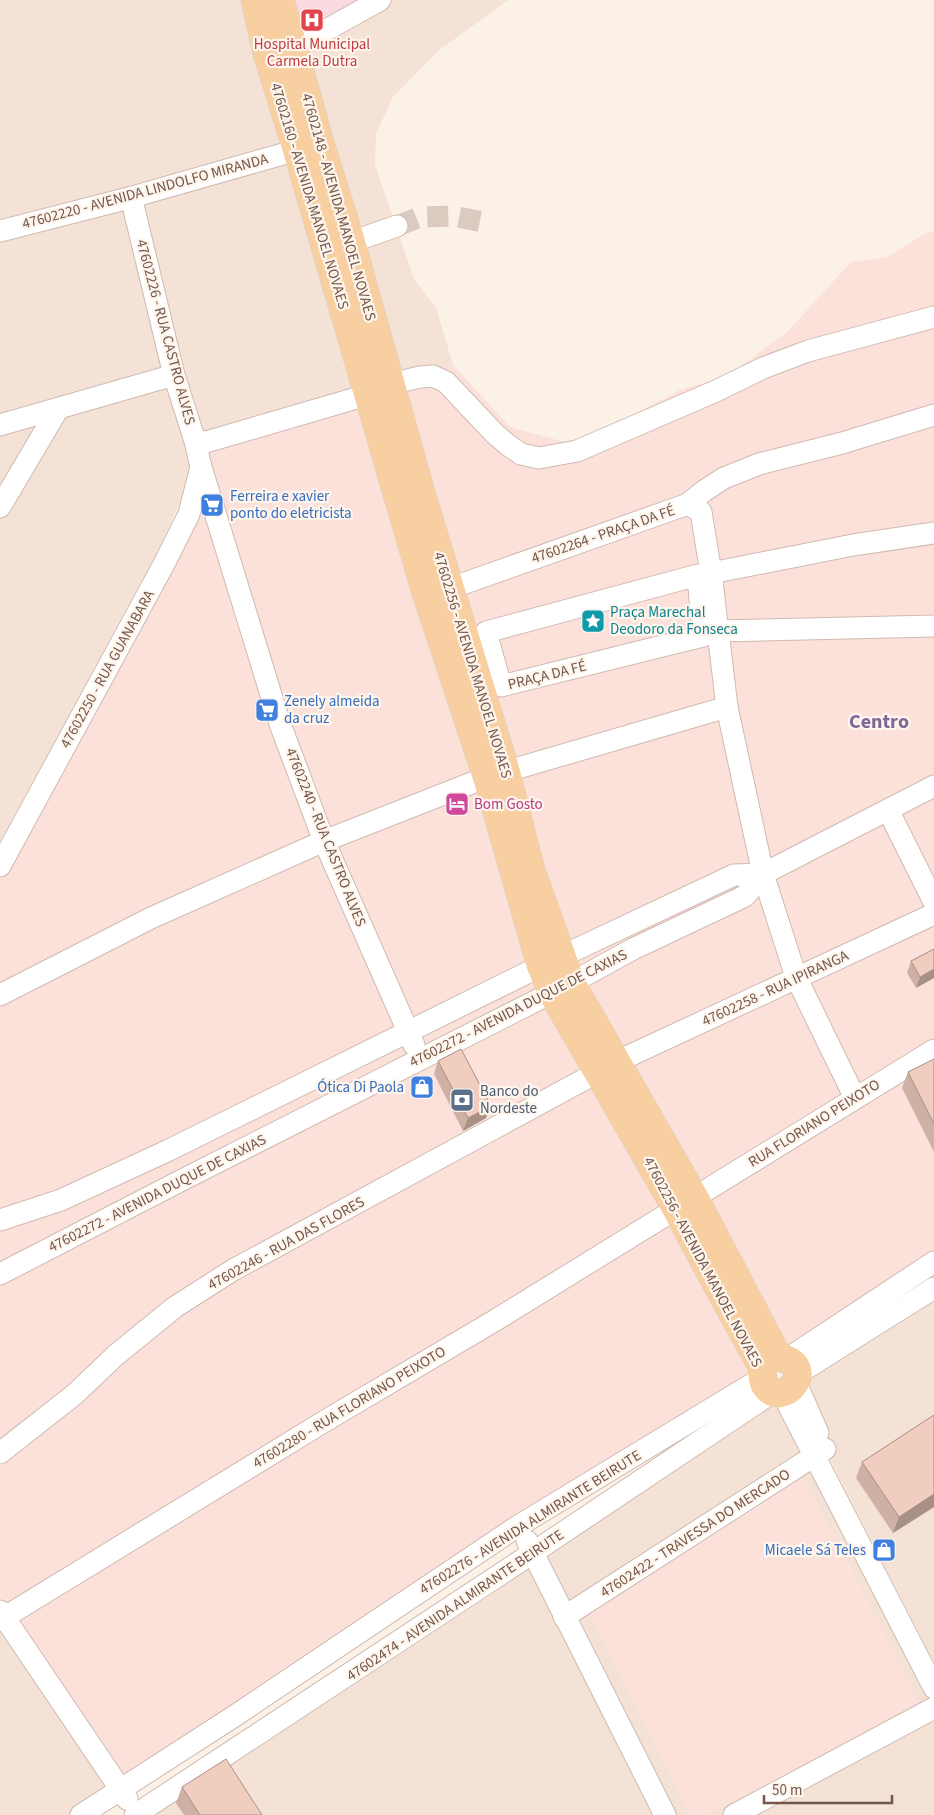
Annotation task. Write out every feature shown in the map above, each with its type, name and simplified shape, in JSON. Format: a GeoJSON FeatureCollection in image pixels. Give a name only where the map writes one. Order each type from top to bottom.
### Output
{"type":"FeatureCollection","features":[{"type":"Feature","properties":{"kind":"main road","name":"47602160 - AVENIDA MANOEL NOVAES"},"geometry":{"type":"LineString","coordinates":[[255,0],[267,53],[308,146],[380,388]]}},
{"type":"Feature","properties":{"kind":"main road","name":"47602148 - AVENIDA MANOEL NOVAES"},"geometry":{"type":"LineString","coordinates":[[280,0],[293,46],[308,146],[351,242],[380,388]]}},
{"type":"Feature","properties":{"kind":"main road","name":"47602256 - AVENIDA MANOEL NOVAES"},"geometry":{"type":"LineString","coordinates":[[380,388],[438,590],[496,774],[551,962],[561,988],[685,1202],[725,1280],[780,1376]]}},
{"type":"Feature","properties":{"kind":"street"},"geometry":{"type":"LineString","coordinates":[[293,46],[319,34],[380,0]]}},
{"type":"Feature","properties":{"kind":"street","name":"47602220 - AVENIDA LINDOLFO MIRANDA"},"geometry":{"type":"LineString","coordinates":[[0,231],[131,197],[308,146]]}},
{"type":"Feature","properties":{"kind":"street","name":"47602226 - RUA CASTRO ALVES"},"geometry":{"type":"LineString","coordinates":[[131,197],[174,375],[196,441],[201,467]]}},
{"type":"Feature","properties":{"kind":"street"},"geometry":{"type":"LineString","coordinates":[[351,242],[398,226]]}},
{"type":"Feature","properties":{"kind":"street"},"geometry":{"type":"LineString","coordinates":[[196,441],[358,393],[420,377],[433,376],[446,382],[495,434],[508,445],[521,454],[539,458],[577,451],[716,391],[763,368],[808,351],[934,317]]}},
{"type":"Feature","properties":{"kind":"street"},"geometry":{"type":"LineString","coordinates":[[0,425],[174,375]]}},
{"type":"Feature","properties":{"kind":"street"},"geometry":{"type":"LineString","coordinates":[[0,506],[58,409]]}},
{"type":"Feature","properties":{"kind":"street"},"geometry":{"type":"LineString","coordinates":[[688,504],[724,478],[760,464],[842,443],[934,415]]}},
{"type":"Feature","properties":{"kind":"street"},"geometry":{"type":"LineString","coordinates":[[0,838],[156,554],[180,503],[201,467]]}},
{"type":"Feature","properties":{"kind":"street","name":"47602240 - RUA CASTRO ALVES"},"geometry":{"type":"LineString","coordinates":[[201,467],[280,724],[324,841],[409,1032],[419,1059]]}},
{"type":"Feature","properties":{"kind":"street","name":"47602250 - RUA GUANABARA"},"geometry":{"type":"LineString","coordinates":[[0,866],[185,523],[201,467]]}},
{"type":"Feature","properties":{"kind":"street","name":"47602264 - PRAÇA DA FÉ"},"geometry":{"type":"LineString","coordinates":[[438,590],[688,504],[700,512],[705,579],[717,631],[727,707],[763,874],[796,978],[854,1098]]}},
{"type":"Feature","properties":{"kind":"street"},"geometry":{"type":"LineString","coordinates":[[705,579],[853,545],[934,533]]}},
{"type":"Feature","properties":{"kind":"street","name":"PRAÇA DA FÉ"},"geometry":{"type":"LineString","coordinates":[[698,575],[705,579],[704,636],[501,686],[486,632],[698,575]]}},
{"type":"Feature","properties":{"kind":"street"},"geometry":{"type":"LineString","coordinates":[[717,631],[934,626]]}},
{"type":"Feature","properties":{"kind":"street"},"geometry":{"type":"LineString","coordinates":[[0,995],[151,918],[324,841],[496,774],[727,707]]}},
{"type":"Feature","properties":{"kind":"street","name":"47602272 - AVENIDA DUQUE DE CAXIAS"},"geometry":{"type":"LineString","coordinates":[[0,1274],[561,988],[633,949],[745,896],[763,874],[934,786]]}},
{"type":"Feature","properties":{"kind":"street"},"geometry":{"type":"LineString","coordinates":[[888,810],[934,902]]}},
{"type":"Feature","properties":{"kind":"street","name":"47602272 - AVENIDA DUQUE DE CAXIAS"},"geometry":{"type":"LineString","coordinates":[[0,1220],[61,1200],[734,875],[763,874]]}},
{"type":"Feature","properties":{"kind":"street","name":"47602258 - RUA IPIRANGA"},"geometry":{"type":"LineString","coordinates":[[607,1067],[934,914]]}},
{"type":"Feature","properties":{"kind":"street","name":"RUA FLORIANO PEIXOTO"},"geometry":{"type":"LineString","coordinates":[[685,1202],[934,1050]]}},
{"type":"Feature","properties":{"kind":"street","name":"47602246 - RUA DAS FLORES"},"geometry":{"type":"LineString","coordinates":[[0,1453],[75,1394],[116,1354],[175,1307],[233,1270],[607,1067]]}},
{"type":"Feature","properties":{"kind":"street"},"geometry":{"type":"LineString","coordinates":[[61,1200],[84,1230]]}},
{"type":"Feature","properties":{"kind":"street","name":"47602280 - RUA FLORIANO PEIXOTO"},"geometry":{"type":"LineString","coordinates":[[1,1617],[494,1320],[685,1202]]}},
{"type":"Feature","properties":{"kind":"street","name":"47602276 - AVENIDA ALMIRANTE BEIRUTE"},"geometry":{"type":"LineString","coordinates":[[81,1815],[233,1717],[518,1526],[780,1376],[934,1262]]}},
{"type":"Feature","properties":{"kind":"street"},"geometry":{"type":"LineString","coordinates":[[934,1288],[780,1376],[934,1663]]}},
{"type":"Feature","properties":{"kind":"street","name":"47602474 - AVENIDA ALMIRANTE BEIRUTE"},"geometry":{"type":"LineString","coordinates":[[136,1815],[534,1552],[780,1376]]}},
{"type":"Feature","properties":{"kind":"street"},"geometry":{"type":"LineString","coordinates":[[820,1452],[934,1688]]}},
{"type":"Feature","properties":{"kind":"street","name":"47602422 - TRAVESSA DO MERCADO"},"geometry":{"type":"LineString","coordinates":[[564,1617],[820,1452]]}},
{"type":"Feature","properties":{"kind":"street"},"geometry":{"type":"LineString","coordinates":[[518,1526],[534,1552],[564,1617],[665,1815]]}},
{"type":"Feature","properties":{"kind":"street"},"geometry":{"type":"LineString","coordinates":[[1,1617],[136,1815]]}},
{"type":"Feature","properties":{"kind":"street"},"geometry":{"type":"LineString","coordinates":[[734,1815],[934,1708]]}},
{"type":"Feature","properties":{"kind":"street"},"geometry":{"type":"LineString","coordinates":[[233,1717],[248,1742]]}},
{"type":"Feature","properties":{"kind":"shaded area"},"geometry":{"type":"Polygon","coordinates":[[[0,0],[255,0],[368,392],[201,467],[180,503],[156,554],[0,841],[0,0]]]}},
{"type":"Feature","properties":{"kind":"shaded area"},"geometry":{"type":"Polygon","coordinates":[[[280,0],[508,0],[438,51],[392,98],[376,134],[375,165],[414,279],[436,308],[453,365],[391,384],[280,0]]]}},
{"type":"Feature","properties":{"kind":"shaded area","name":"Hospital Municipal Carmela Dutra"},"geometry":{"type":"Polygon","coordinates":[[[285,0],[372,0],[297,41],[285,0]]]}},
{"type":"Feature","properties":{"kind":"shaded area"},"geometry":{"type":"Polygon","coordinates":[[[934,231],[934,1264],[121,1788],[0,1611],[0,867],[189,514],[195,441],[453,365],[510,427],[576,445],[680,390],[728,376],[788,331],[851,262],[887,257],[928,232],[934,231]]]}},
{"type":"Feature","properties":{"kind":"shaded area"},"geometry":{"type":"Polygon","coordinates":[[[934,1288],[934,1663],[825,1449],[797,1374],[934,1288]]]}},
{"type":"Feature","properties":{"kind":"shaded area"},"geometry":{"type":"Polygon","coordinates":[[[773,1392],[934,1688],[934,1815],[135,1815],[773,1392]]]}},
{"type":"Feature","properties":{"kind":"shaded area"},"geometry":{"type":"Polygon","coordinates":[[[800,1471],[921,1705],[706,1815],[690,1815],[587,1609],[800,1471]]]}},
{"type":"Feature","properties":{"kind":"shaded area"},"geometry":{"type":"Polygon","coordinates":[[[0,1611],[121,1788],[81,1815],[0,1815],[0,1611]]]}},
{"type":"Feature","properties":{"kind":"building"},"geometry":{"type":"Polygon","coordinates":[[[934,949],[934,969],[920,977],[911,961],[934,949]]]}},
{"type":"Feature","properties":{"kind":"building"},"geometry":{"type":"Polygon","coordinates":[[[461,1049],[491,1106],[468,1118],[438,1061],[461,1049]]]}},
{"type":"Feature","properties":{"kind":"building"},"geometry":{"type":"Polygon","coordinates":[[[934,1059],[934,1124],[908,1072],[934,1059]]]}},
{"type":"Feature","properties":{"kind":"building"},"geometry":{"type":"Polygon","coordinates":[[[934,1415],[934,1494],[899,1517],[862,1462],[934,1415]]]}},
{"type":"Feature","properties":{"kind":"building"},"geometry":{"type":"Polygon","coordinates":[[[226,1759],[262,1815],[200,1815],[182,1787],[226,1759]]]}},
{"type":"Feature","properties":{"kind":"tunnel"},"geometry":{"type":"LineString","coordinates":[[397,226],[420,217],[453,216],[488,223]]}},
{"type":"Feature","properties":{"kind":"place","name":"Hospital Municipal Carmela Dutra"},"geometry":{"type":"Point","coordinates":[312,20]}},
{"type":"Feature","properties":{"kind":"place","name":"Ferreira e xavier ponto do eletricista"},"geometry":{"type":"Point","coordinates":[212,505]}},
{"type":"Feature","properties":{"kind":"place","name":"Praça Marechal Deodoro da Fonseca"},"geometry":{"type":"Point","coordinates":[593,621]}},
{"type":"Feature","properties":{"kind":"place","name":"Zenely almeida da cruz"},"geometry":{"type":"Point","coordinates":[267,710]}},
{"type":"Feature","properties":{"kind":"place","name":"Bom Gosto"},"geometry":{"type":"Point","coordinates":[457,804]}},
{"type":"Feature","properties":{"kind":"place","name":"Ótica Di Paola"},"geometry":{"type":"Point","coordinates":[422,1087]}},
{"type":"Feature","properties":{"kind":"place","name":"Banco do Nordeste"},"geometry":{"type":"Point","coordinates":[462,1100]}},
{"type":"Feature","properties":{"kind":"place","name":"Micaele Sá Teles"},"geometry":{"type":"Point","coordinates":[884,1550]}},
{"type":"Feature","properties":{"kind":"district","name":"Centro"},"geometry":{"type":"Point","coordinates":[879,721]}}]}
